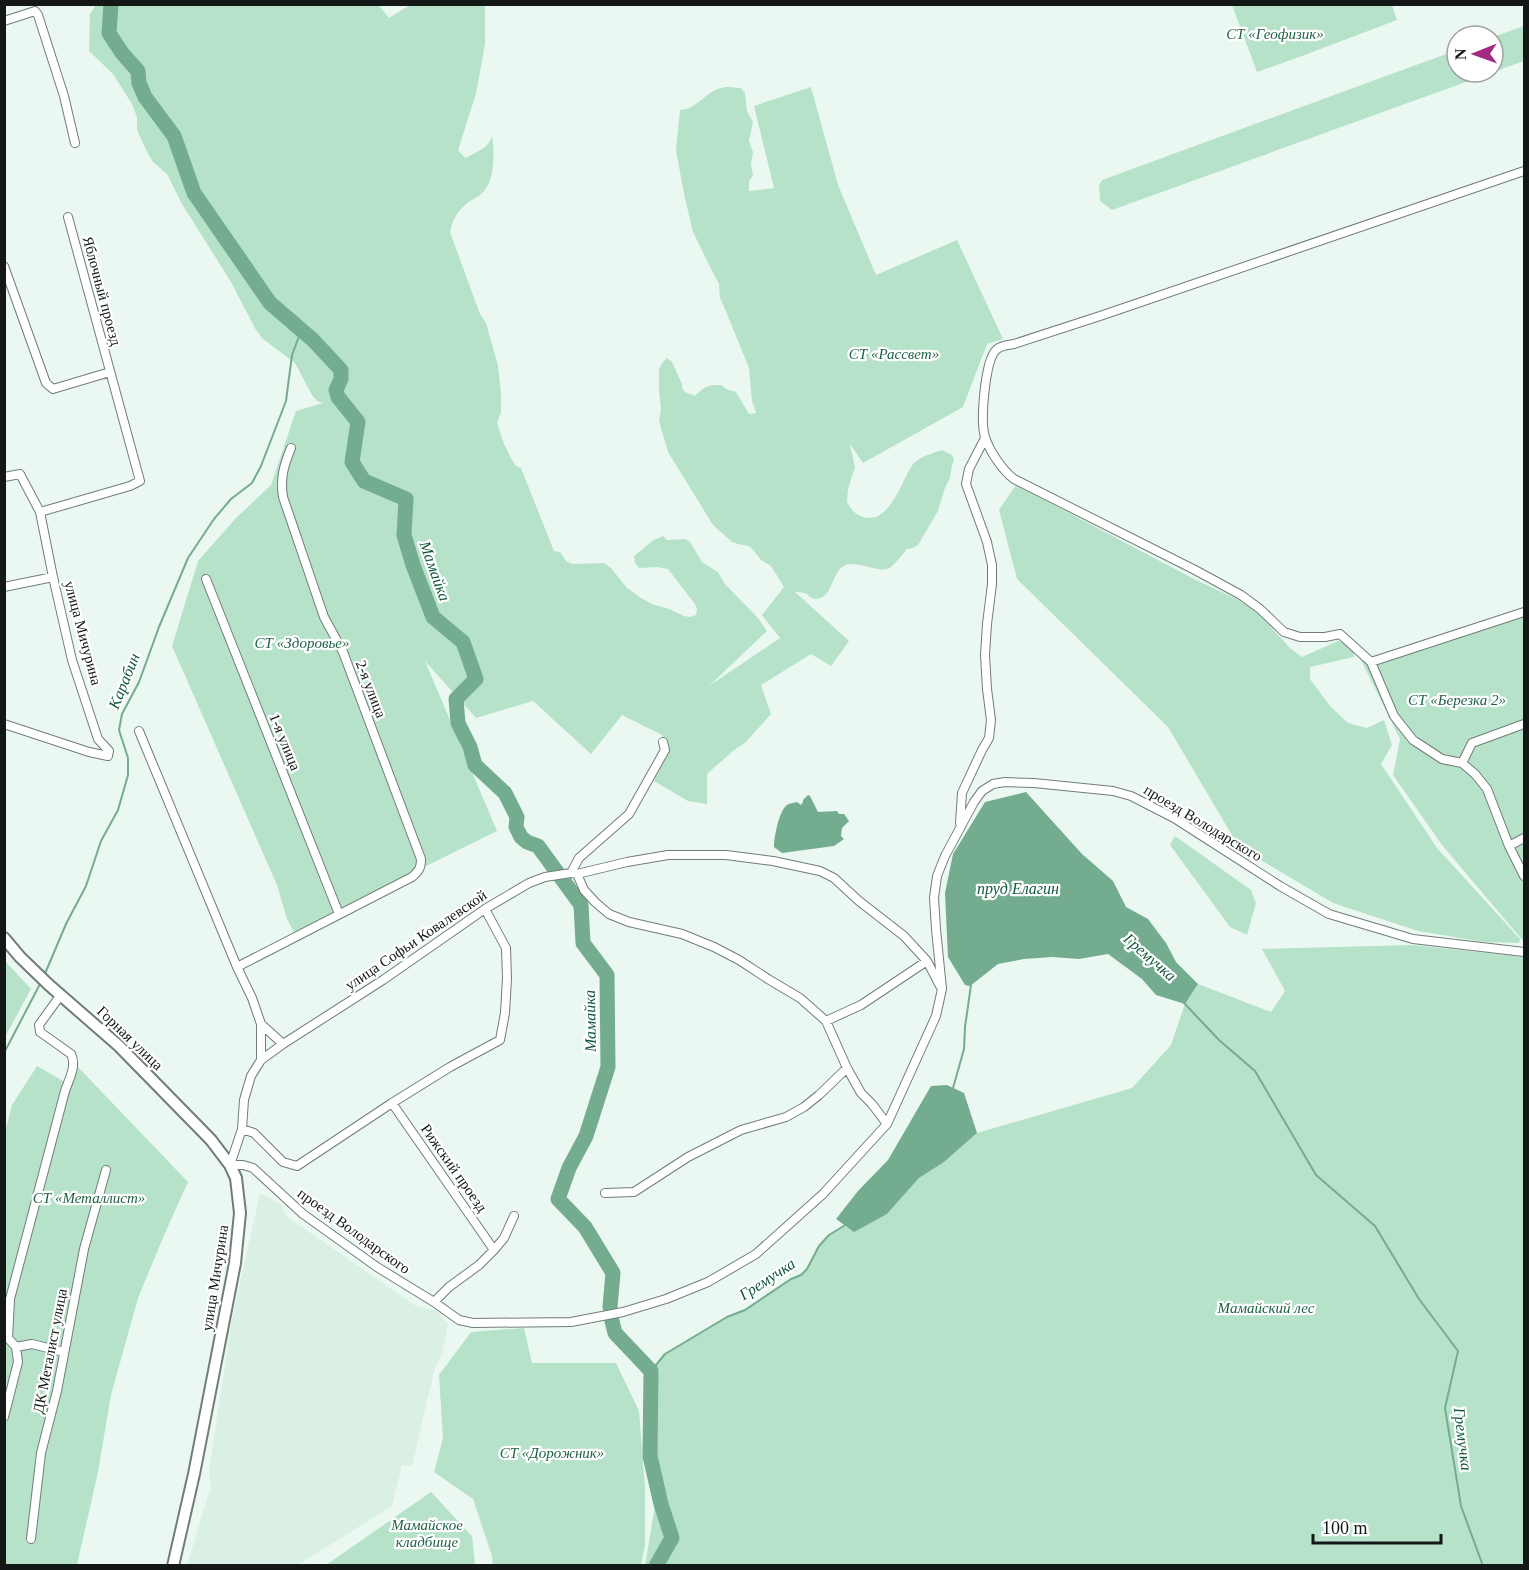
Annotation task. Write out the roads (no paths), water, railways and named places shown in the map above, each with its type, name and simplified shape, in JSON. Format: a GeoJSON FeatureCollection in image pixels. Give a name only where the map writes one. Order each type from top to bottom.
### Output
{"type":"FeatureCollection","features":[{"type":"Feature","properties":{"kind":"street"},"geometry":{"type":"LineString","coordinates":[[4,21],[35,12],[38,15],[64,96],[75,143]]}},
{"type":"Feature","properties":{"kind":"street"},"geometry":{"type":"LineString","coordinates":[[1524,171],[1103,315],[1014,344],[1004,345],[997,349],[988,370],[982,423],[985,438],[1001,466],[1014,479],[1241,595],[1284,632],[1300,637],[1340,634],[1371,662],[1394,716],[1413,740],[1442,759],[1462,763],[1487,789],[1509,846],[1524,876]]}},
{"type":"Feature","properties":{"kind":"street","name":"Яблочный проезд"},"geometry":{"type":"LineString","coordinates":[[40,512],[130,486],[140,481],[68,217]]}},
{"type":"Feature","properties":{"kind":"street"},"geometry":{"type":"LineString","coordinates":[[4,266],[46,383],[53,389],[110,372]]}},
{"type":"Feature","properties":{"kind":"street"},"geometry":{"type":"LineString","coordinates":[[960,827],[962,792],[989,738],[991,720],[985,655],[992,564],[987,542],[966,484],[969,469],[985,438]]}},
{"type":"Feature","properties":{"kind":"street","name":"2-я улица"},"geometry":{"type":"LineString","coordinates":[[291,448],[282,474],[283,497],[324,616],[343,652],[421,859],[421,867],[412,877],[339,914]]}},
{"type":"Feature","properties":{"kind":"street","name":"улица Мичурина"},"geometry":{"type":"LineString","coordinates":[[4,477],[20,474],[40,512],[72,660],[98,739],[109,752],[108,756],[89,752]]}},
{"type":"Feature","properties":{"kind":"street"},"geometry":{"type":"LineString","coordinates":[[4,586],[53,577]]}},
{"type":"Feature","properties":{"kind":"street","name":"1-я улица"},"geometry":{"type":"LineString","coordinates":[[206,579],[339,914]]}},
{"type":"Feature","properties":{"kind":"street"},"geometry":{"type":"LineString","coordinates":[[1371,662],[1524,612]]}},
{"type":"Feature","properties":{"kind":"street"},"geometry":{"type":"LineString","coordinates":[[4,724],[89,752],[98,739]]}},
{"type":"Feature","properties":{"kind":"street"},"geometry":{"type":"LineString","coordinates":[[1462,763],[1472,743],[1524,724]]}},
{"type":"Feature","properties":{"kind":"street"},"geometry":{"type":"LineString","coordinates":[[139,731],[261,1024],[261,1060],[251,1076],[244,1100],[242,1129],[230,1165]]}},
{"type":"Feature","properties":{"kind":"street"},"geometry":{"type":"LineString","coordinates":[[663,742],[665,750],[629,813],[579,858],[572,874],[595,902],[609,914],[629,922],[682,934],[714,947],[740,960],[768,980],[800,998],[826,1021],[861,1093],[887,1124]]}},
{"type":"Feature","properties":{"kind":"street","name":"проезд Володарского"},"geometry":{"type":"LineString","coordinates":[[230,1165],[253,1168],[303,1214],[377,1267],[459,1320],[472,1323],[571,1322],[623,1312],[666,1299],[708,1282],[756,1254],[824,1194],[887,1124],[936,1016],[942,989],[934,898],[937,876],[974,802],[982,791],[993,784],[1005,782],[1113,792],[1131,796],[1174,818],[1280,886],[1329,914],[1413,939],[1524,952]]}},
{"type":"Feature","properties":{"kind":"street"},"geometry":{"type":"LineString","coordinates":[[1509,846],[1524,838]]}},
{"type":"Feature","properties":{"kind":"street","name":"улица Софьи Ковалевской"},"geometry":{"type":"LineString","coordinates":[[261,1060],[282,1044],[383,980],[485,909],[529,883],[545,877],[572,874],[668,855],[726,855],[772,861],[820,871],[834,878],[859,902],[904,936],[927,961],[942,989]]}},
{"type":"Feature","properties":{"kind":"street"},"geometry":{"type":"LineString","coordinates":[[242,1129],[254,1133],[283,1162],[297,1166],[450,1066],[500,1040],[505,1013],[506,948],[485,909]]}},
{"type":"Feature","properties":{"kind":"street"},"geometry":{"type":"LineString","coordinates":[[237,967],[339,914]]}},
{"type":"Feature","properties":{"kind":"street","name":"Горная улица"},"geometry":{"type":"LineString","coordinates":[[4,938],[60,996],[120,1046],[211,1140],[230,1165]]}},
{"type":"Feature","properties":{"kind":"street"},"geometry":{"type":"LineString","coordinates":[[826,1021],[861,1005],[927,961]]}},
{"type":"Feature","properties":{"kind":"street","name":"ДК Металист улица"},"geometry":{"type":"LineString","coordinates":[[4,1417],[18,1362],[16,1347],[8,1338],[10,1299],[65,1091],[74,1065],[71,1054],[40,1032],[39,1028],[60,996]]}},
{"type":"Feature","properties":{"kind":"street"},"geometry":{"type":"LineString","coordinates":[[261,1024],[282,1044]]}},
{"type":"Feature","properties":{"kind":"street"},"geometry":{"type":"LineString","coordinates":[[604,1193],[634,1192],[688,1157],[741,1130],[786,1117],[819,1095],[847,1068]]}},
{"type":"Feature","properties":{"kind":"street","name":"Рижский проезд"},"geometry":{"type":"LineString","coordinates":[[392,1102],[494,1250]]}},
{"type":"Feature","properties":{"kind":"street","name":"улица Мичурина"},"geometry":{"type":"LineString","coordinates":[[173,1566],[194,1474],[238,1247],[240,1201],[236,1178],[230,1165]]}},
{"type":"Feature","properties":{"kind":"street","name":"ДК Металист улица"},"geometry":{"type":"LineString","coordinates":[[31,1539],[41,1453],[57,1391],[84,1249],[106,1170]]}},
{"type":"Feature","properties":{"kind":"street"},"geometry":{"type":"LineString","coordinates":[[434,1302],[494,1250],[504,1238],[514,1216]]}},
{"type":"Feature","properties":{"kind":"street"},"geometry":{"type":"LineString","coordinates":[[16,1347],[32,1344],[64,1352]]}},
{"type":"Feature","properties":{"kind":"water","name":"пруд Елагин"},"geometry":{"type":"Polygon","coordinates":[[[1026,792],[1082,854],[1113,881],[1126,907],[1148,919],[1166,943],[1176,962],[1198,984],[1185,1004],[1156,995],[1142,979],[1108,954],[1079,959],[1053,957],[1024,959],[998,964],[970,986],[965,985],[948,957],[945,893],[953,854],[985,802],[1026,792]]]}},
{"type":"Feature","properties":{"kind":"water"},"geometry":{"type":"Polygon","coordinates":[[[808,795],[818,812],[837,811],[839,814],[844,814],[849,821],[842,828],[841,836],[844,839],[834,846],[782,853],[774,847],[779,818],[787,805],[797,802],[801,805],[808,795]]]}},
{"type":"Feature","properties":{"kind":"water"},"geometry":{"type":"Polygon","coordinates":[[[947,1085],[964,1093],[977,1133],[944,1162],[919,1178],[887,1214],[854,1232],[836,1219],[858,1191],[888,1160],[931,1086],[947,1085]]]}},
{"type":"Feature","properties":{"kind":"waterway","name":"Мамайка"},"geometry":{"type":"LineString","coordinates":[[111,4],[109,33],[138,71],[139,83],[145,97],[174,136],[194,193],[270,303],[313,340],[341,370],[341,379],[336,390],[338,397],[358,422],[352,462],[364,481],[406,499],[404,535],[433,617],[463,642],[476,679],[456,699],[458,723],[470,747],[475,765],[505,793],[517,817],[516,827],[521,837],[538,846],[581,905],[583,943],[607,975],[608,1067],[586,1136],[569,1168],[558,1199],[585,1227],[613,1273],[610,1307]]}},
{"type":"Feature","properties":{"kind":"waterway","name":"Карабин"},"geometry":{"type":"LineString","coordinates":[[44,976],[66,924],[86,886],[101,841],[118,810],[128,775],[128,758],[119,730],[122,714],[139,682],[188,558],[214,519],[231,499],[252,483],[261,466],[286,401],[292,355],[301,331]]}},
{"type":"Feature","properties":{"kind":"waterway","name":"Карабин"},"geometry":{"type":"LineString","coordinates":[[4,1053],[40,984]]}},
{"type":"Feature","properties":{"kind":"waterway","name":"Гремучка"},"geometry":{"type":"LineString","coordinates":[[953,1088],[964,1049],[971,985]]}},
{"type":"Feature","properties":{"kind":"waterway","name":"Гремучка"},"geometry":{"type":"LineString","coordinates":[[1184,1003],[1219,1040],[1255,1071],[1316,1175],[1375,1226],[1419,1299],[1458,1351],[1445,1408],[1461,1506],[1483,1566]]}},
{"type":"Feature","properties":{"kind":"waterway","name":"Гремучка"},"geometry":{"type":"LineString","coordinates":[[651,1371],[665,1354],[727,1317],[745,1310],[791,1279],[801,1275],[807,1269],[819,1246],[829,1235],[847,1224]]}},
{"type":"Feature","properties":{"kind":"waterway","name":"Мамайка"},"geometry":{"type":"LineString","coordinates":[[612,1321],[615,1333],[651,1371],[650,1456],[661,1504],[672,1538],[656,1566]]}},
{"type":"Feature","properties":{"kind":"park label","name":"СТ «Геофизик»"},"geometry":{"type":"Point","coordinates":[1275,34]}},
{"type":"Feature","properties":{"kind":"park label","name":"СТ «Рассвет»"},"geometry":{"type":"Point","coordinates":[894,354]}},
{"type":"Feature","properties":{"kind":"park label","name":"СТ «Здоровье»"},"geometry":{"type":"Point","coordinates":[302,643]}},
{"type":"Feature","properties":{"kind":"park label","name":"СТ «Березка 2»"},"geometry":{"type":"Point","coordinates":[1457,700]}},
{"type":"Feature","properties":{"kind":"park label","name":"СТ «Металлист»"},"geometry":{"type":"Point","coordinates":[89,1198]}},
{"type":"Feature","properties":{"kind":"park label","name":"Мамайский лес"},"geometry":{"type":"Point","coordinates":[1266,1308]}},
{"type":"Feature","properties":{"kind":"park label","name":"СТ «Дорожник»"},"geometry":{"type":"Point","coordinates":[552,1453]}},
{"type":"Feature","properties":{"kind":"park label","name":"Мамайское кладбище"},"geometry":{"type":"Point","coordinates":[427,1534]}}]}
